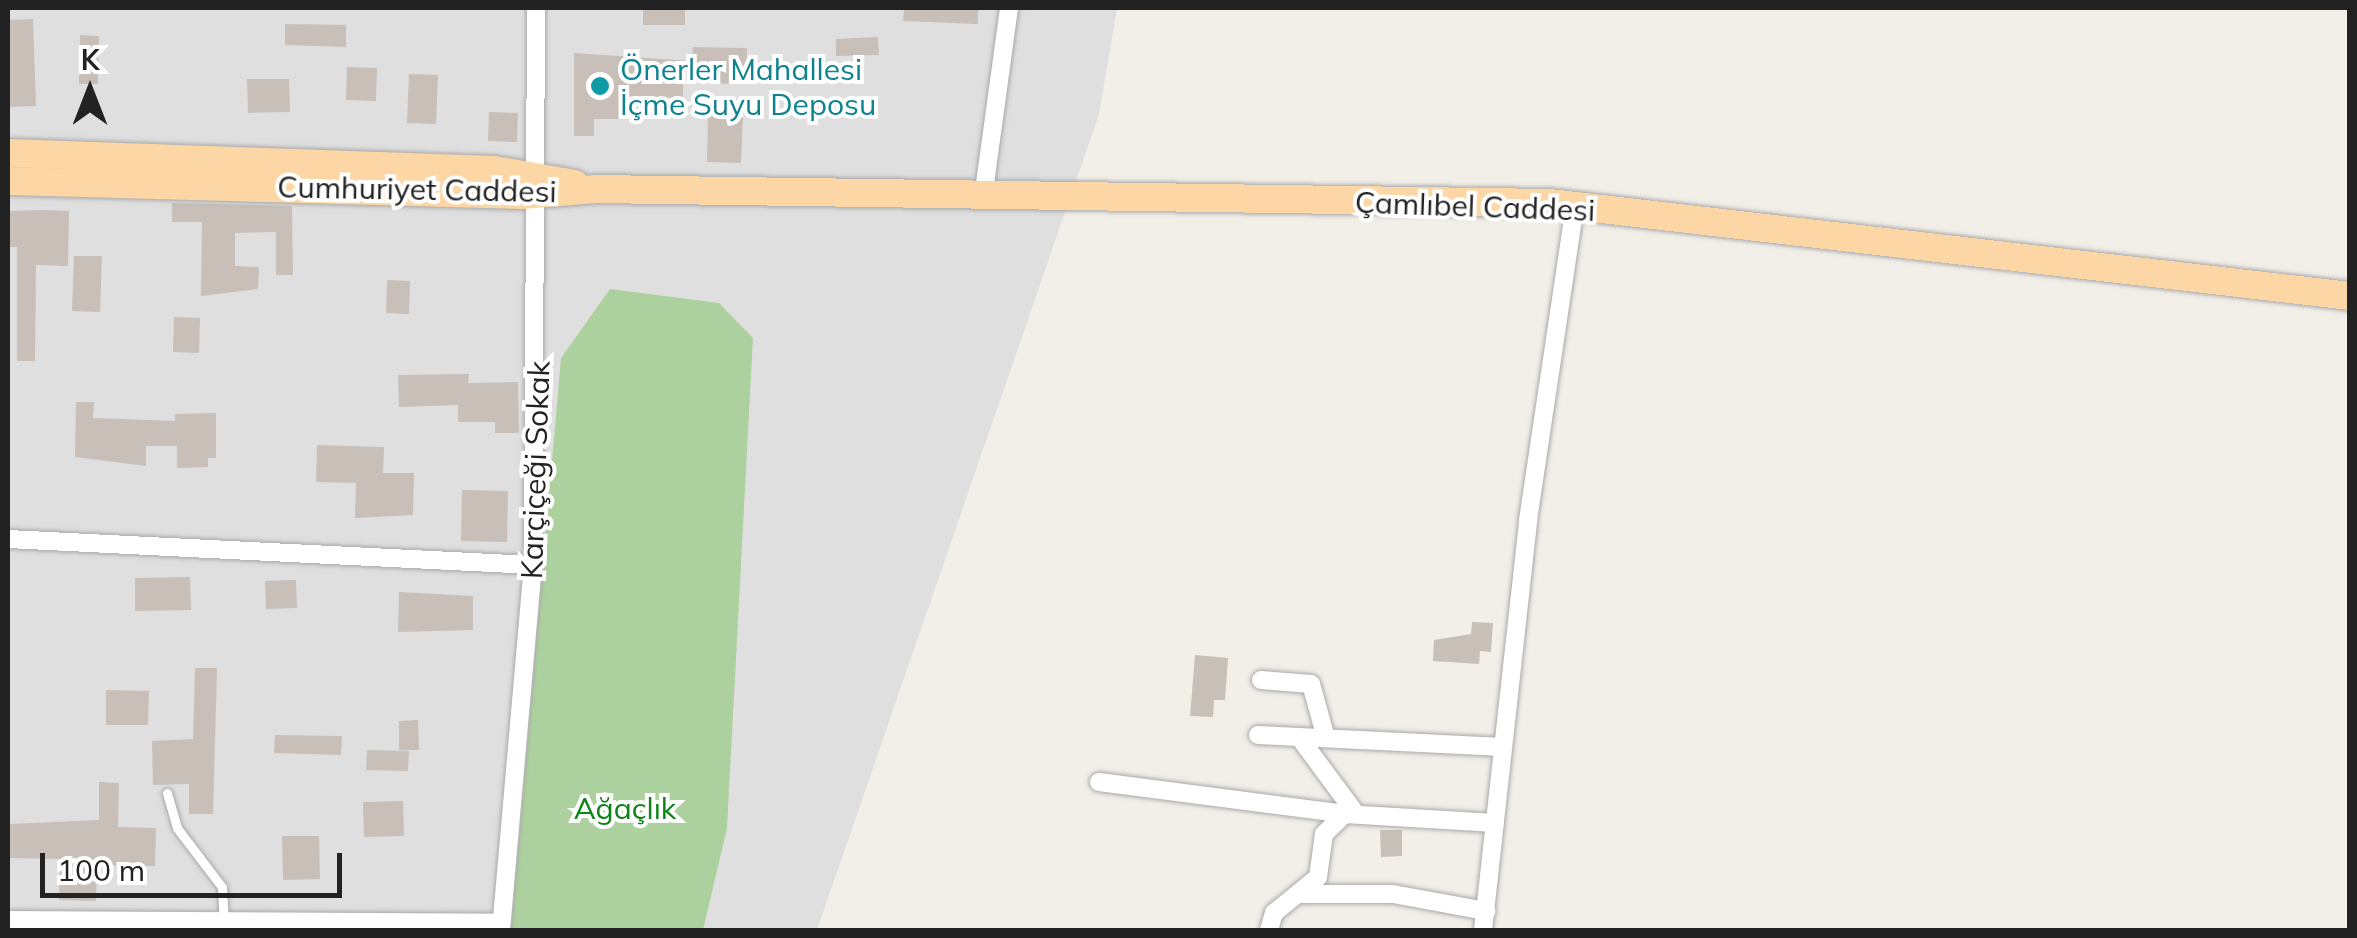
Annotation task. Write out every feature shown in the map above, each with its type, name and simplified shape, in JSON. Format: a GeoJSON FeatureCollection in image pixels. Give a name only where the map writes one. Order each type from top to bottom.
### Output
{"type":"FeatureCollection","features":[{"type":"Feature","properties":{"kind":"main road","name":"Cumhuriyet Caddesi"},"geometry":{"type":"LineString","coordinates":[[8,153],[596,189]]}},
{"type":"Feature","properties":{"kind":"main road","name":"Cumhuriyet Caddesi"},"geometry":{"type":"LineString","coordinates":[[8,181],[537,185]]}},
{"type":"Feature","properties":{"kind":"main road","name":"Çamlıbel Caddesi"},"geometry":{"type":"LineString","coordinates":[[596,189],[1575,206],[2350,296]]}},
{"type":"Feature","properties":{"kind":"street","name":"Karçiçeği Sokak"},"geometry":{"type":"LineString","coordinates":[[501,927],[533,564],[536,8]]}},
{"type":"Feature","properties":{"kind":"street"},"geometry":{"type":"LineString","coordinates":[[982,198],[1009,8]]}},
{"type":"Feature","properties":{"kind":"street"},"geometry":{"type":"LineString","coordinates":[[1484,930],[1575,206]]}},
{"type":"Feature","properties":{"kind":"street"},"geometry":{"type":"LineString","coordinates":[[8,539],[533,564]]}},
{"type":"Feature","properties":{"kind":"street"},"geometry":{"type":"LineString","coordinates":[[1260,680],[1311,684],[1326,738]]}},
{"type":"Feature","properties":{"kind":"street"},"geometry":{"type":"LineString","coordinates":[[1258,734],[1504,747]]}},
{"type":"Feature","properties":{"kind":"street"},"geometry":{"type":"LineString","coordinates":[[1299,736],[1350,814]]}},
{"type":"Feature","properties":{"kind":"street"},"geometry":{"type":"LineString","coordinates":[[1099,782],[1350,814],[1495,823]]}},
{"type":"Feature","properties":{"kind":"street"},"geometry":{"type":"LineString","coordinates":[[1269,930],[1274,912],[1302,894],[1318,877],[1324,834],[1350,814]]}},
{"type":"Feature","properties":{"kind":"street"},"geometry":{"type":"LineString","coordinates":[[1302,894],[1392,894],[1486,910]]}},
{"type":"Feature","properties":{"kind":"street"},"geometry":{"type":"LineString","coordinates":[[8,920],[501,927]]}},
{"type":"Feature","properties":{"kind":"lane"},"geometry":{"type":"LineString","coordinates":[[168,793],[178,828],[222,887],[224,922]]}},
{"type":"Feature","properties":{"kind":"shaded area"},"geometry":{"type":"Polygon","coordinates":[[[8,8],[1117,8],[1099,114],[817,930],[8,930],[8,8]]]}},
{"type":"Feature","properties":{"kind":"green space","name":"Ağaçlık"},"geometry":{"type":"Polygon","coordinates":[[[610,289],[719,303],[753,338],[727,828],[703,930],[511,930],[561,358],[610,289]]]}},
{"type":"Feature","properties":{"kind":"building"},"geometry":{"type":"Polygon","coordinates":[[[643,8],[685,8],[685,25],[643,25],[643,8]]]}},
{"type":"Feature","properties":{"kind":"building"},"geometry":{"type":"Polygon","coordinates":[[[904,8],[978,8],[978,24],[903,21],[904,8]]]}},
{"type":"Feature","properties":{"kind":"building"},"geometry":{"type":"Polygon","coordinates":[[[33,19],[36,106],[8,107],[9,20],[33,19]]]}},
{"type":"Feature","properties":{"kind":"building"},"geometry":{"type":"Polygon","coordinates":[[[285,24],[346,25],[346,47],[285,45],[285,24]]]}},
{"type":"Feature","properties":{"kind":"building"},"geometry":{"type":"Polygon","coordinates":[[[80,35],[99,36],[98,84],[79,84],[80,35]]]}},
{"type":"Feature","properties":{"kind":"building"},"geometry":{"type":"Polygon","coordinates":[[[878,37],[879,55],[836,56],[836,39],[878,37]]]}},
{"type":"Feature","properties":{"kind":"building"},"geometry":{"type":"Polygon","coordinates":[[[693,47],[747,48],[746,84],[683,83],[683,98],[627,96],[627,119],[594,119],[594,136],[574,136],[574,53],[692,61],[693,47]]]}},
{"type":"Feature","properties":{"kind":"building"},"geometry":{"type":"Polygon","coordinates":[[[347,67],[377,68],[376,101],[346,100],[347,67]]]}},
{"type":"Feature","properties":{"kind":"building"},"geometry":{"type":"Polygon","coordinates":[[[409,74],[438,75],[436,124],[407,123],[409,74]]]}},
{"type":"Feature","properties":{"kind":"building"},"geometry":{"type":"Polygon","coordinates":[[[247,79],[289,79],[290,112],[248,113],[247,79]]]}},
{"type":"Feature","properties":{"kind":"building"},"geometry":{"type":"Polygon","coordinates":[[[489,112],[518,113],[517,142],[488,141],[489,112]]]}},
{"type":"Feature","properties":{"kind":"building"},"geometry":{"type":"Polygon","coordinates":[[[708,116],[743,117],[741,163],[707,162],[708,116]]]}},
{"type":"Feature","properties":{"kind":"building"},"geometry":{"type":"Polygon","coordinates":[[[172,203],[292,206],[293,275],[276,275],[276,232],[235,233],[235,266],[259,267],[258,289],[201,296],[202,222],[172,222],[172,203]]]}},
{"type":"Feature","properties":{"kind":"building"},"geometry":{"type":"Polygon","coordinates":[[[8,211],[69,211],[68,266],[36,265],[35,361],[17,361],[17,247],[8,247],[8,211]]]}},
{"type":"Feature","properties":{"kind":"building"},"geometry":{"type":"Polygon","coordinates":[[[74,256],[102,256],[100,312],[72,311],[74,256]]]}},
{"type":"Feature","properties":{"kind":"building"},"geometry":{"type":"Polygon","coordinates":[[[387,280],[410,281],[409,314],[386,313],[387,280]]]}},
{"type":"Feature","properties":{"kind":"building"},"geometry":{"type":"Polygon","coordinates":[[[174,317],[200,318],[199,353],[173,352],[174,317]]]}},
{"type":"Feature","properties":{"kind":"building"},"geometry":{"type":"Polygon","coordinates":[[[469,374],[468,383],[518,382],[519,433],[495,433],[495,422],[458,422],[458,405],[399,407],[398,375],[469,374]]]}},
{"type":"Feature","properties":{"kind":"building"},"geometry":{"type":"Polygon","coordinates":[[[76,402],[94,402],[93,418],[175,421],[175,414],[216,413],[216,458],[208,458],[208,467],[177,468],[177,446],[146,446],[146,466],[75,457],[76,402]]]}},
{"type":"Feature","properties":{"kind":"building"},"geometry":{"type":"Polygon","coordinates":[[[317,445],[384,447],[383,473],[414,473],[413,515],[355,518],[356,483],[316,482],[317,445]]]}},
{"type":"Feature","properties":{"kind":"building"},"geometry":{"type":"Polygon","coordinates":[[[462,490],[508,491],[507,542],[461,541],[462,490]]]}},
{"type":"Feature","properties":{"kind":"building"},"geometry":{"type":"Polygon","coordinates":[[[190,577],[191,610],[135,611],[135,578],[190,577]]]}},
{"type":"Feature","properties":{"kind":"building"},"geometry":{"type":"Polygon","coordinates":[[[296,580],[297,608],[266,609],[265,581],[296,580]]]}},
{"type":"Feature","properties":{"kind":"building"},"geometry":{"type":"Polygon","coordinates":[[[399,592],[473,596],[473,630],[398,632],[399,592]]]}},
{"type":"Feature","properties":{"kind":"building"},"geometry":{"type":"Polygon","coordinates":[[[1472,622],[1493,623],[1491,652],[1480,651],[1479,664],[1433,661],[1434,640],[1471,634],[1472,622]]]}},
{"type":"Feature","properties":{"kind":"building"},"geometry":{"type":"Polygon","coordinates":[[[1195,655],[1228,658],[1225,700],[1214,700],[1213,717],[1190,716],[1195,655]]]}},
{"type":"Feature","properties":{"kind":"building"},"geometry":{"type":"Polygon","coordinates":[[[195,668],[217,668],[213,814],[189,814],[189,784],[153,785],[152,741],[193,739],[195,668]]]}},
{"type":"Feature","properties":{"kind":"building"},"geometry":{"type":"Polygon","coordinates":[[[106,690],[149,691],[148,725],[106,725],[106,690]]]}},
{"type":"Feature","properties":{"kind":"building"},"geometry":{"type":"Polygon","coordinates":[[[418,720],[419,750],[399,750],[399,721],[418,720]]]}},
{"type":"Feature","properties":{"kind":"building"},"geometry":{"type":"Polygon","coordinates":[[[275,735],[342,736],[341,755],[274,753],[275,735]]]}},
{"type":"Feature","properties":{"kind":"building"},"geometry":{"type":"Polygon","coordinates":[[[367,750],[409,751],[408,771],[366,770],[367,750]]]}},
{"type":"Feature","properties":{"kind":"building"},"geometry":{"type":"Polygon","coordinates":[[[99,782],[119,783],[118,827],[156,828],[155,866],[97,865],[96,901],[59,900],[60,859],[8,858],[8,824],[99,820],[99,782]]]}},
{"type":"Feature","properties":{"kind":"building"},"geometry":{"type":"Polygon","coordinates":[[[403,801],[404,836],[364,837],[363,802],[403,801]]]}},
{"type":"Feature","properties":{"kind":"building"},"geometry":{"type":"Polygon","coordinates":[[[1380,830],[1402,830],[1402,856],[1381,857],[1380,830]]]}},
{"type":"Feature","properties":{"kind":"building"},"geometry":{"type":"Polygon","coordinates":[[[282,836],[319,836],[320,879],[283,880],[282,836]]]}},
{"type":"Feature","properties":{"kind":"place","name":"Önerler Mahallesi İçme Suyu Deposu"},"geometry":{"type":"Point","coordinates":[600,86]}}]}
